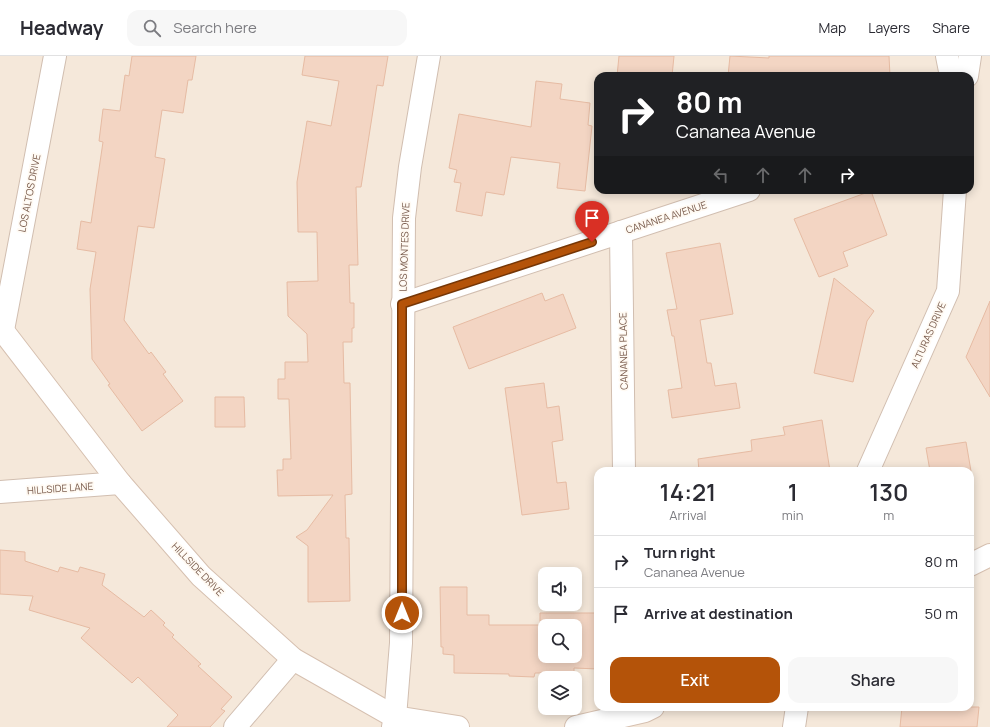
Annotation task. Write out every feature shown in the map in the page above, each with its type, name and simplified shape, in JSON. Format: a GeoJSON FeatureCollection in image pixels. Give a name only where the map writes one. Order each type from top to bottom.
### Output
{"type":"FeatureCollection","features":[{"type":"Feature","properties":{"kind":"street","name":"LOS ALTOS DRIVE"},"geometry":{"type":"LineString","coordinates":[[1,329],[55,56]]}},
{"type":"Feature","properties":{"kind":"street","name":"LOS MONTES DRIVE"},"geometry":{"type":"LineString","coordinates":[[394,722],[401,643],[402,304],[404,218],[410,167],[429,56]]}},
{"type":"Feature","properties":{"kind":"street"},"geometry":{"type":"LineString","coordinates":[[947,56],[950,72]]}},
{"type":"Feature","properties":{"kind":"street"},"geometry":{"type":"LineString","coordinates":[[968,72],[970,56]]}},
{"type":"Feature","properties":{"kind":"street","name":"CANANEA AVENUE"},"geometry":{"type":"LineString","coordinates":[[402,304],[736,194]]}},
{"type":"Feature","properties":{"kind":"street","name":"ALTURAS DRIVE"},"geometry":{"type":"LineString","coordinates":[[870,467],[948,291],[955,194]]}},
{"type":"Feature","properties":{"kind":"street","name":"CANANEA PLACE"},"geometry":{"type":"LineString","coordinates":[[621,232],[624,467]]}},
{"type":"Feature","properties":{"kind":"street","name":"HILLSIDE DRIVE"},"geometry":{"type":"LineString","coordinates":[[1,329],[120,483],[201,576],[293,659],[394,722],[458,727]]}},
{"type":"Feature","properties":{"kind":"street","name":"HILLSIDE LANE"},"geometry":{"type":"LineString","coordinates":[[0,492],[120,483]]}},
{"type":"Feature","properties":{"kind":"street"},"geometry":{"type":"LineString","coordinates":[[974,563],[990,555]]}},
{"type":"Feature","properties":{"kind":"street"},"geometry":{"type":"LineString","coordinates":[[235,727],[293,659]]}},
{"type":"Feature","properties":{"kind":"street"},"geometry":{"type":"LineString","coordinates":[[576,727],[645,711]]}},
{"type":"Feature","properties":{"kind":"street"},"geometry":{"type":"LineString","coordinates":[[794,727],[796,711]]}},
{"type":"Feature","properties":{"kind":"shaded area"},"geometry":{"type":"Polygon","coordinates":[[[0,56],[990,56],[990,727],[0,727],[0,56]]]}},
{"type":"Feature","properties":{"kind":"building"},"geometry":{"type":"Polygon","coordinates":[[[132,56],[196,56],[192,80],[188,80],[183,113],[162,110],[155,157],[165,159],[154,228],[138,226],[124,320],[149,354],[151,352],[166,372],[163,374],[183,401],[142,431],[108,385],[110,384],[92,359],[90,289],[96,252],[77,249],[81,221],[91,223],[103,142],[99,141],[103,109],[120,111],[125,75],[129,76],[132,56]]]}},
{"type":"Feature","properties":{"kind":"building"},"geometry":{"type":"Polygon","coordinates":[[[305,56],[388,56],[383,86],[377,85],[361,187],[356,187],[358,265],[349,265],[350,303],[354,303],[354,328],[352,328],[352,342],[343,342],[344,383],[350,383],[352,494],[345,495],[346,538],[349,538],[350,601],[308,602],[308,546],[296,537],[307,530],[333,495],[278,496],[277,470],[283,470],[283,459],[291,459],[289,399],[278,399],[278,379],[285,379],[285,362],[308,362],[307,334],[288,316],[287,282],[318,281],[317,232],[298,232],[297,182],[307,121],[331,126],[339,81],[302,75],[305,56]]]}},
{"type":"Feature","properties":{"kind":"building"},"geometry":{"type":"Polygon","coordinates":[[[619,56],[674,56],[672,72],[617,72],[619,56]]]}},
{"type":"Feature","properties":{"kind":"building"},"geometry":{"type":"Polygon","coordinates":[[[730,56],[769,58],[769,56],[889,56],[890,72],[728,72],[730,56]]]}},
{"type":"Feature","properties":{"kind":"building"},"geometry":{"type":"Polygon","coordinates":[[[536,81],[562,84],[560,99],[590,103],[588,125],[592,126],[585,191],[557,188],[560,163],[511,157],[504,195],[486,192],[482,216],[456,211],[461,183],[454,182],[457,170],[449,168],[459,114],[531,127],[536,81]]]}},
{"type":"Feature","properties":{"kind":"building"},"geometry":{"type":"Polygon","coordinates":[[[863,194],[872,194],[887,235],[843,252],[848,266],[819,277],[794,219],[863,194]]]}},
{"type":"Feature","properties":{"kind":"building"},"geometry":{"type":"Polygon","coordinates":[[[720,243],[733,314],[700,320],[707,363],[711,363],[715,386],[736,383],[740,408],[672,418],[668,390],[682,388],[674,336],[672,336],[667,310],[677,309],[666,253],[720,243]]]}},
{"type":"Feature","properties":{"kind":"building"},"geometry":{"type":"Polygon","coordinates":[[[834,278],[874,311],[867,321],[853,382],[814,373],[834,278]]]}},
{"type":"Feature","properties":{"kind":"building"},"geometry":{"type":"Polygon","coordinates":[[[542,293],[545,301],[563,294],[576,328],[469,369],[453,327],[542,293]]]}},
{"type":"Feature","properties":{"kind":"building"},"geometry":{"type":"Polygon","coordinates":[[[990,301],[990,397],[966,357],[990,301]]]}},
{"type":"Feature","properties":{"kind":"building"},"geometry":{"type":"Polygon","coordinates":[[[544,383],[547,408],[559,406],[563,440],[552,442],[557,483],[566,482],[569,509],[522,515],[505,388],[544,383]]]}},
{"type":"Feature","properties":{"kind":"building"},"geometry":{"type":"Polygon","coordinates":[[[215,397],[244,397],[245,427],[215,427],[215,397]]]}},
{"type":"Feature","properties":{"kind":"building"},"geometry":{"type":"Polygon","coordinates":[[[822,420],[829,467],[699,467],[698,459],[752,451],[751,440],[785,435],[783,427],[822,420]]]}},
{"type":"Feature","properties":{"kind":"building"},"geometry":{"type":"Polygon","coordinates":[[[966,442],[970,467],[929,467],[926,448],[966,442]]]}},
{"type":"Feature","properties":{"kind":"building"},"geometry":{"type":"Polygon","coordinates":[[[0,550],[25,552],[25,561],[58,572],[60,567],[78,572],[80,567],[105,574],[102,585],[144,617],[151,610],[165,623],[163,625],[174,635],[172,637],[201,664],[198,666],[232,697],[221,709],[225,711],[210,727],[167,727],[178,715],[138,677],[132,683],[81,638],[90,628],[29,610],[33,596],[0,594],[0,550]]]}},
{"type":"Feature","properties":{"kind":"building"},"geometry":{"type":"Polygon","coordinates":[[[440,587],[467,587],[467,615],[489,615],[489,625],[538,625],[538,663],[582,663],[582,619],[540,619],[540,613],[594,613],[594,669],[574,668],[574,671],[538,671],[538,673],[535,673],[534,677],[509,676],[509,674],[454,673],[454,655],[443,654],[443,647],[441,647],[440,587]]]}},
{"type":"Feature","properties":{"kind":"building"},"geometry":{"type":"Polygon","coordinates":[[[974,707],[979,707],[977,727],[900,727],[902,711],[974,711],[974,707]]]}},
{"type":"Feature","properties":{"kind":"route"},"geometry":{"type":"LineString","coordinates":[[402,613],[402,304],[592,242]]}}]}
